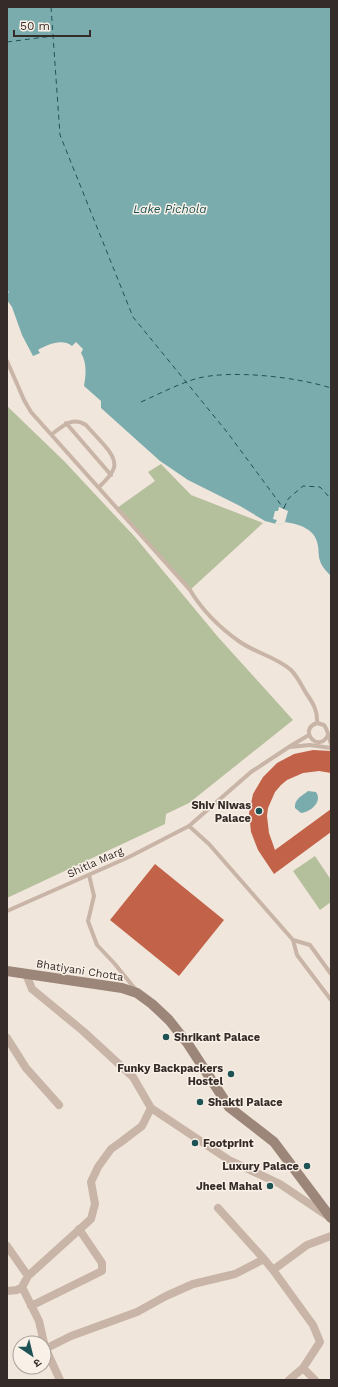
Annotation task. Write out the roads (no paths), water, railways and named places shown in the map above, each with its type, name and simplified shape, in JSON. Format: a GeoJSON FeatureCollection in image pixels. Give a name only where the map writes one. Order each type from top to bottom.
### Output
{"type":"FeatureCollection","features":[{"type":"Feature","properties":{"kind":"main road","name":"Bhatiyani Chotta"},"geometry":{"type":"LineString","coordinates":[[7,971],[122,988],[137,993],[152,1004],[169,1020],[188,1044],[230,1107],[274,1142],[330,1218]]}},
{"type":"Feature","properties":{"kind":"street"},"geometry":{"type":"LineString","coordinates":[[26,974],[32,989],[83,1031],[132,1077],[151,1108],[229,1160],[280,1184],[330,1218]]}},
{"type":"Feature","properties":{"kind":"street"},"geometry":{"type":"LineString","coordinates":[[7,1038],[26,1068],[59,1105]]}},
{"type":"Feature","properties":{"kind":"street"},"geometry":{"type":"LineString","coordinates":[[7,1291],[17,1290],[22,1287],[28,1276],[91,1219],[95,1204],[91,1182],[98,1167],[110,1149],[122,1142],[142,1126],[151,1108]]}},
{"type":"Feature","properties":{"kind":"street"},"geometry":{"type":"LineString","coordinates":[[218,1208],[273,1270],[313,1325],[320,1342],[303,1368],[289,1380]]}},
{"type":"Feature","properties":{"kind":"street"},"geometry":{"type":"LineString","coordinates":[[31,1306],[102,1271],[102,1263],[79,1229]]}},
{"type":"Feature","properties":{"kind":"street"},"geometry":{"type":"LineString","coordinates":[[273,1270],[307,1245],[331,1236]]}},
{"type":"Feature","properties":{"kind":"street"},"geometry":{"type":"LineString","coordinates":[[7,1246],[28,1276]]}},
{"type":"Feature","properties":{"kind":"street"},"geometry":{"type":"LineString","coordinates":[[52,1342],[136,1312],[193,1284],[235,1274],[264,1259]]}},
{"type":"Feature","properties":{"kind":"street"},"geometry":{"type":"LineString","coordinates":[[22,1287],[38,1321],[42,1335]]}},
{"type":"Feature","properties":{"kind":"street"},"geometry":{"type":"LineString","coordinates":[[52,1362],[60,1380]]}},
{"type":"Feature","properties":{"kind":"street"},"geometry":{"type":"LineString","coordinates":[[303,1368],[315,1380]]}},
{"type":"Feature","properties":{"kind":"lane"},"geometry":{"type":"LineString","coordinates":[[7,360],[27,407],[190,590],[205,611],[241,643],[269,656],[291,670],[311,699],[316,710],[317,723]]}},
{"type":"Feature","properties":{"kind":"lane"},"geometry":{"type":"LineString","coordinates":[[52,434],[66,423],[77,421],[86,425],[111,453],[115,463],[114,469],[111,475],[99,487]]}},
{"type":"Feature","properties":{"kind":"lane"},"geometry":{"type":"LineString","coordinates":[[66,423],[111,475]]}},
{"type":"Feature","properties":{"kind":"lane"},"geometry":{"type":"LineString","coordinates":[[328,735],[324,740],[318,742],[313,741],[309,735],[309,729],[317,723],[320,723],[326,727],[331,744]]}},
{"type":"Feature","properties":{"kind":"lane","name":"Shitla Marg"},"geometry":{"type":"LineString","coordinates":[[7,911],[129,857],[189,826],[252,772],[288,747],[309,735]]}},
{"type":"Feature","properties":{"kind":"lane"},"geometry":{"type":"LineString","coordinates":[[288,747],[310,745],[331,748]]}},
{"type":"Feature","properties":{"kind":"lane"},"geometry":{"type":"LineString","coordinates":[[189,826],[209,844],[293,940],[298,955],[331,1000]]}},
{"type":"Feature","properties":{"kind":"lane"},"geometry":{"type":"LineString","coordinates":[[89,875],[94,896],[88,921],[97,945],[136,989],[137,993]]}},
{"type":"Feature","properties":{"kind":"lane"},"geometry":{"type":"LineString","coordinates":[[293,940],[310,945],[331,974]]}},
{"type":"Feature","properties":{"kind":"water","name":"Lake Pichola"},"geometry":{"type":"Polygon","coordinates":[[[7,7],[331,7],[331,576],[321,563],[317,540],[306,528],[285,522],[280,525],[265,521],[240,506],[188,480],[160,461],[101,408],[101,401],[84,386],[86,369],[81,353],[83,349],[76,342],[72,346],[59,342],[50,344],[38,350],[40,353],[33,356],[22,335],[12,307],[7,300],[7,294],[9,292],[7,290],[7,7]]]}},
{"type":"Feature","properties":{"kind":"water"},"geometry":{"type":"Polygon","coordinates":[[[308,791],[316,792],[318,796],[317,803],[312,809],[301,813],[295,808],[295,805],[299,798],[308,791]]]}},
{"type":"Feature","properties":{"kind":"place","name":"Shiv Niwas Palace"},"geometry":{"type":"Point","coordinates":[259,811]}},
{"type":"Feature","properties":{"kind":"place","name":"Shrikant Palace"},"geometry":{"type":"Point","coordinates":[166,1037]}},
{"type":"Feature","properties":{"kind":"place","name":"Funky Backpackers Hostel"},"geometry":{"type":"Point","coordinates":[231,1074]}},
{"type":"Feature","properties":{"kind":"place","name":"Shakti Palace"},"geometry":{"type":"Point","coordinates":[200,1102]}},
{"type":"Feature","properties":{"kind":"place","name":"Footprint"},"geometry":{"type":"Point","coordinates":[195,1143]}},
{"type":"Feature","properties":{"kind":"place","name":"Luxury Palace"},"geometry":{"type":"Point","coordinates":[307,1166]}},
{"type":"Feature","properties":{"kind":"place","name":"Jheel Mahal"},"geometry":{"type":"Point","coordinates":[270,1186]}}]}
